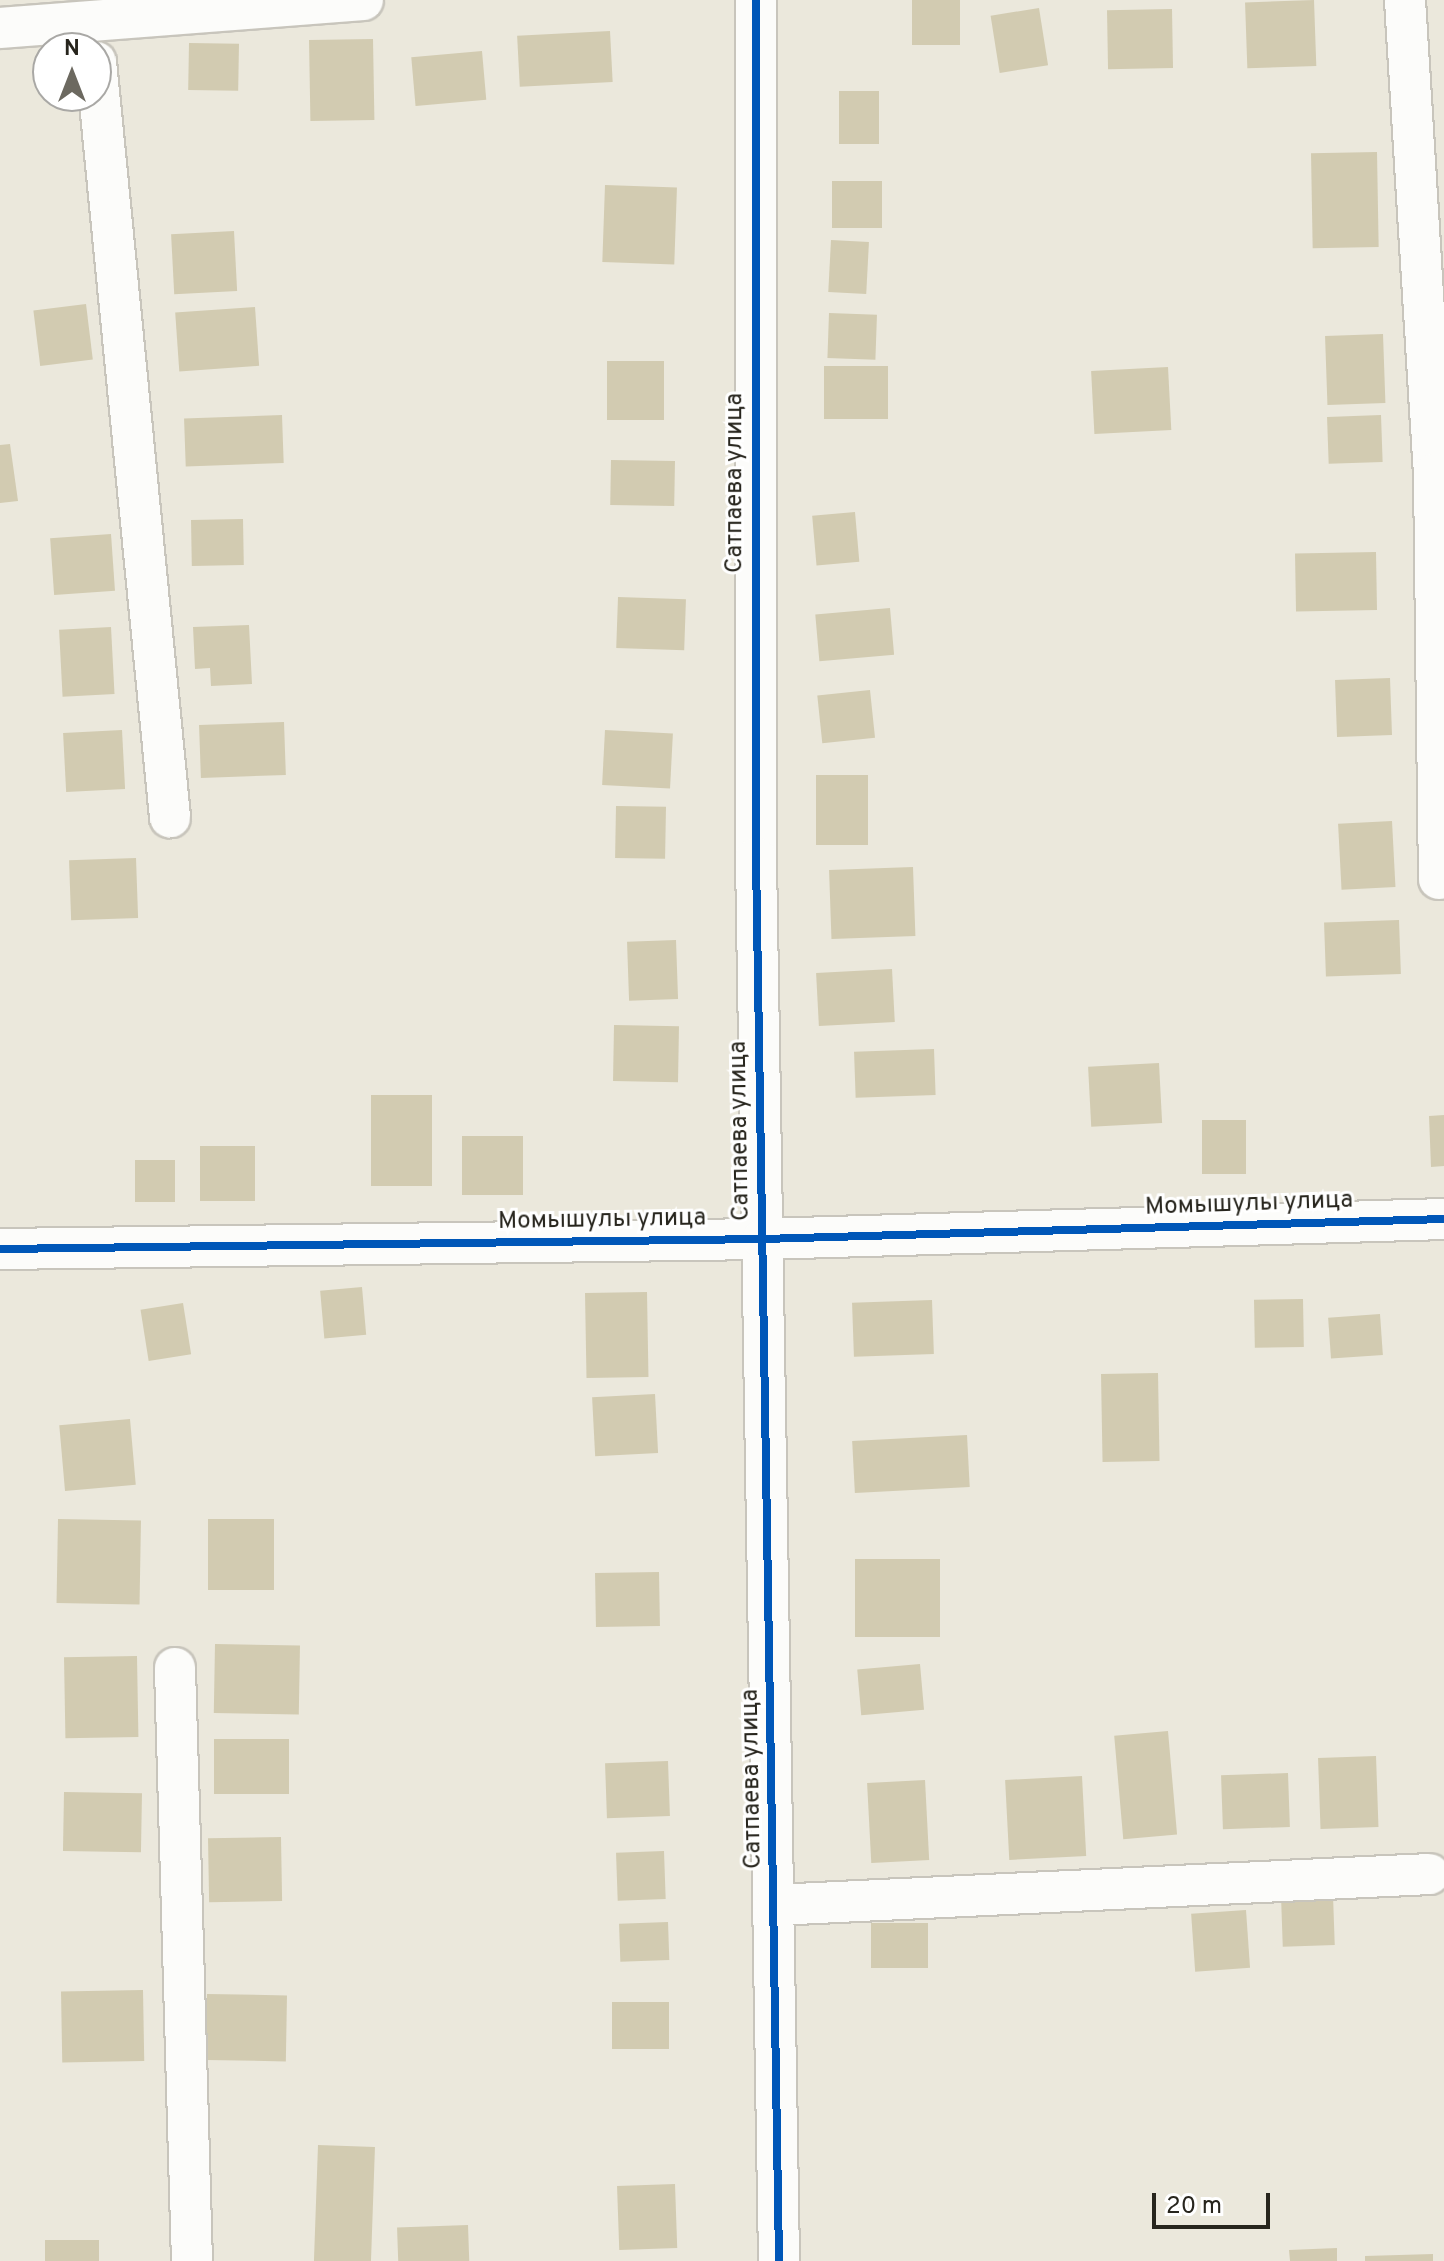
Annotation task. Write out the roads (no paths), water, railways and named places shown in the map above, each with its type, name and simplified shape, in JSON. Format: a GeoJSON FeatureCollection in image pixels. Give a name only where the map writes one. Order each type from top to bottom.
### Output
{"type":"FeatureCollection","features":[{"type":"Feature","properties":{"kind":"street"},"geometry":{"type":"LineString","coordinates":[[109,32],[363,0]]}},
{"type":"Feature","properties":{"kind":"street","name":"Сатпаева улица"},"geometry":{"type":"LineString","coordinates":[[756,0],[756,858],[779,2261]]}},
{"type":"Feature","properties":{"kind":"street"},"geometry":{"type":"LineString","coordinates":[[1405,0],[1434,474],[1439,879]]}},
{"type":"Feature","properties":{"kind":"street"},"geometry":{"type":"LineString","coordinates":[[0,28],[62,32]]}},
{"type":"Feature","properties":{"kind":"street"},"geometry":{"type":"LineString","coordinates":[[101,112],[170,817]]}},
{"type":"Feature","properties":{"kind":"street","name":"Момышулы улица"},"geometry":{"type":"LineString","coordinates":[[0,1249],[763,1239],[1444,1219]]}},
{"type":"Feature","properties":{"kind":"street"},"geometry":{"type":"LineString","coordinates":[[175,1668],[192,2261]]}},
{"type":"Feature","properties":{"kind":"street"},"geometry":{"type":"LineString","coordinates":[[775,1905],[1429,1874]]}}]}
